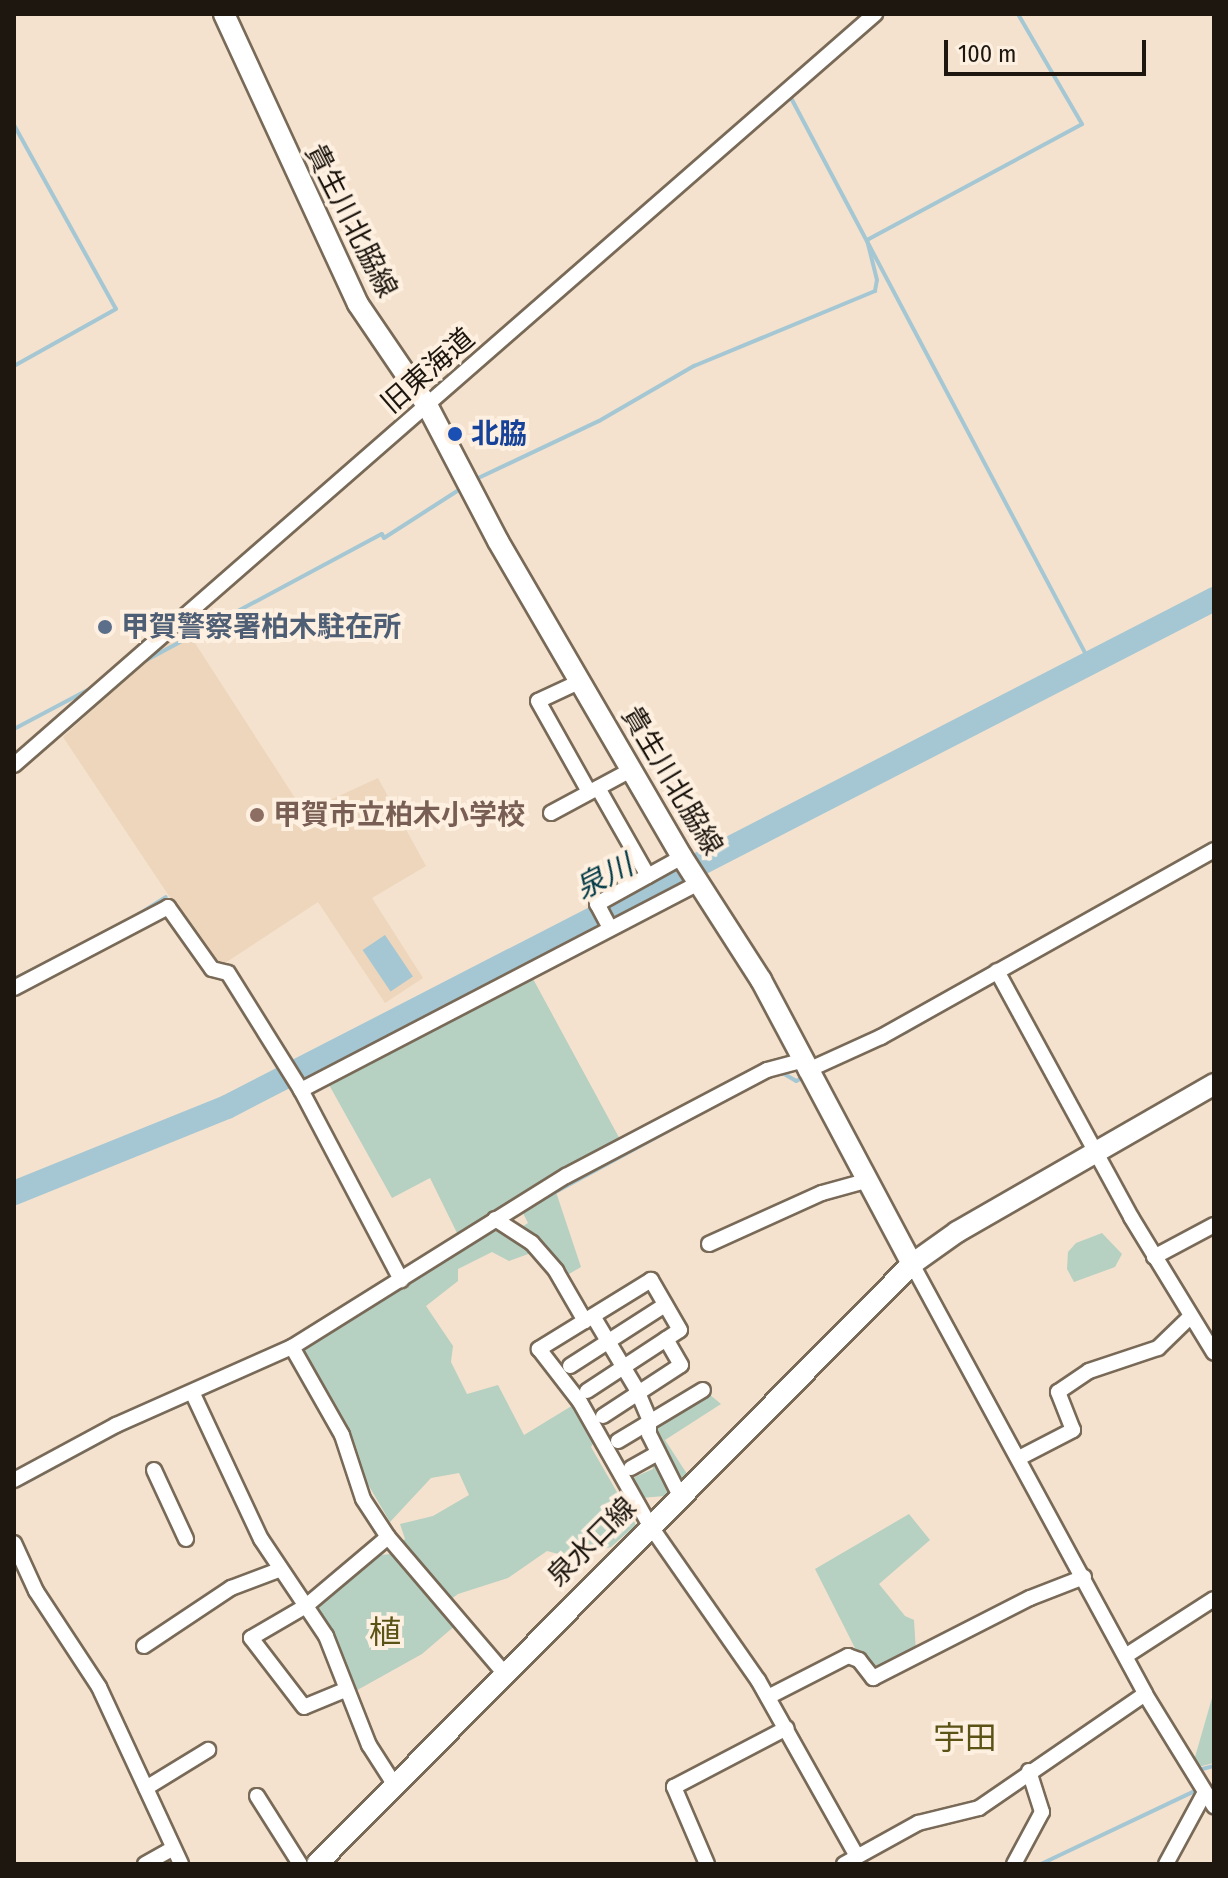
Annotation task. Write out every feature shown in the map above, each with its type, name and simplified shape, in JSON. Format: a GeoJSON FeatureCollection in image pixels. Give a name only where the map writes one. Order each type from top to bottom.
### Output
{"type":"FeatureCollection","features":[{"type":"Feature","properties":{"kind":"main road","name":"貴生川北脇線"},"geometry":{"type":"LineString","coordinates":[[224,14],[358,304],[428,407],[631,770],[682,857],[761,980],[803,1066],[912,1264]]}},
{"type":"Feature","properties":{"kind":"main road"},"geometry":{"type":"LineString","coordinates":[[912,1264],[1095,1151],[1214,1084]]}},
{"type":"Feature","properties":{"kind":"main road","name":"泉水口線"},"geometry":{"type":"LineString","coordinates":[[317,1864],[649,1524],[912,1264]]}},
{"type":"Feature","properties":{"kind":"street","name":"旧東海道"},"geometry":{"type":"LineString","coordinates":[[14,765],[875,14]]}},
{"type":"Feature","properties":{"kind":"street"},"geometry":{"type":"LineString","coordinates":[[581,681],[538,701],[648,876]]}},
{"type":"Feature","properties":{"kind":"street"},"geometry":{"type":"LineString","coordinates":[[551,813],[631,770]]}},
{"type":"Feature","properties":{"kind":"street"},"geometry":{"type":"LineString","coordinates":[[14,1480],[116,1425],[193,1394],[292,1347],[495,1219],[767,1070],[803,1066],[881,1037],[1214,850]]}},
{"type":"Feature","properties":{"kind":"street"},"geometry":{"type":"LineString","coordinates":[[610,928],[597,904],[682,857]]}},
{"type":"Feature","properties":{"kind":"street"},"geometry":{"type":"LineString","coordinates":[[298,1086],[700,882]]}},
{"type":"Feature","properties":{"kind":"street"},"geometry":{"type":"LineString","coordinates":[[14,988],[168,907],[212,969],[228,973],[298,1086],[401,1280]]}},
{"type":"Feature","properties":{"kind":"street"},"geometry":{"type":"LineString","coordinates":[[997,971],[1154,1257],[1214,1353]]}},
{"type":"Feature","properties":{"kind":"street"},"geometry":{"type":"LineString","coordinates":[[709,1244],[822,1193],[866,1181]]}},
{"type":"Feature","properties":{"kind":"street"},"geometry":{"type":"LineString","coordinates":[[495,1219],[532,1243],[608,1341],[637,1394],[658,1453],[679,1494]]}},
{"type":"Feature","properties":{"kind":"street"},"geometry":{"type":"LineString","coordinates":[[1154,1257],[1214,1225]]}},
{"type":"Feature","properties":{"kind":"street"},"geometry":{"type":"LineString","coordinates":[[912,1264],[1127,1655],[1145,1694],[1209,1800],[1166,1864]]}},
{"type":"Feature","properties":{"kind":"street"},"geometry":{"type":"LineString","coordinates":[[587,1391],[680,1330],[651,1280],[539,1349],[580,1402],[649,1524],[787,1728],[850,1859],[933,1817],[979,1808],[1145,1694]]}},
{"type":"Feature","properties":{"kind":"street"},"geometry":{"type":"LineString","coordinates":[[570,1366],[665,1305]]}},
{"type":"Feature","properties":{"kind":"street"},"geometry":{"type":"LineString","coordinates":[[1019,1458],[1073,1430],[1058,1392],[1089,1371],[1158,1348],[1190,1317]]}},
{"type":"Feature","properties":{"kind":"street"},"geometry":{"type":"LineString","coordinates":[[603,1416],[681,1365],[666,1339]]}},
{"type":"Feature","properties":{"kind":"street"},"geometry":{"type":"LineString","coordinates":[[292,1347],[342,1435],[363,1499],[388,1537],[504,1673]]}},
{"type":"Feature","properties":{"kind":"street"},"geometry":{"type":"LineString","coordinates":[[618,1441],[703,1390]]}},
{"type":"Feature","properties":{"kind":"street"},"geometry":{"type":"LineString","coordinates":[[193,1394],[279,1570],[326,1636],[369,1745],[394,1784]]}},
{"type":"Feature","properties":{"kind":"street"},"geometry":{"type":"LineString","coordinates":[[631,1468],[658,1453]]}},
{"type":"Feature","properties":{"kind":"street"},"geometry":{"type":"LineString","coordinates":[[154,1470],[186,1539]]}},
{"type":"Feature","properties":{"kind":"street"},"geometry":{"type":"LineString","coordinates":[[345,1690],[304,1707],[251,1638],[306,1606],[388,1537]]}},
{"type":"Feature","properties":{"kind":"street"},"geometry":{"type":"LineString","coordinates":[[14,1543],[36,1591],[99,1687],[181,1864]]}},
{"type":"Feature","properties":{"kind":"street"},"geometry":{"type":"LineString","coordinates":[[144,1646],[231,1588],[279,1570]]}},
{"type":"Feature","properties":{"kind":"street"},"geometry":{"type":"LineString","coordinates":[[768,1697],[848,1656],[859,1660],[873,1678],[1030,1598],[1084,1577]]}},
{"type":"Feature","properties":{"kind":"street"},"geometry":{"type":"LineString","coordinates":[[1127,1655],[1214,1599]]}},
{"type":"Feature","properties":{"kind":"street"},"geometry":{"type":"LineString","coordinates":[[707,1864],[674,1787],[787,1728]]}},
{"type":"Feature","properties":{"kind":"street"},"geometry":{"type":"LineString","coordinates":[[146,1788],[208,1750]]}},
{"type":"Feature","properties":{"kind":"street"},"geometry":{"type":"LineString","coordinates":[[1014,1864],[1042,1812],[1029,1771]]}},
{"type":"Feature","properties":{"kind":"street"},"geometry":{"type":"LineString","coordinates":[[257,1796],[300,1864]]}},
{"type":"Feature","properties":{"kind":"street"},"geometry":{"type":"LineString","coordinates":[[145,1864],[172,1849]]}},
{"type":"Feature","properties":{"kind":"shaded area","name":"甲賀市立柏木小学校"},"geometry":{"type":"Polygon","coordinates":[[[184,626],[304,812],[378,778],[426,866],[372,898],[423,978],[385,1003],[318,902],[222,965],[213,962],[63,737],[184,626]]]}},
{"type":"Feature","properties":{"kind":"green space"},"geometry":{"type":"Polygon","coordinates":[[[532,977],[622,1143],[538,1184],[457,1233],[430,1178],[392,1198],[328,1083],[532,977]]]}},
{"type":"Feature","properties":{"kind":"green space"},"geometry":{"type":"Polygon","coordinates":[[[556,1192],[581,1267],[562,1278],[531,1253],[509,1261],[492,1252],[458,1269],[458,1281],[426,1306],[453,1346],[451,1362],[467,1394],[498,1385],[524,1435],[583,1399],[603,1427],[591,1447],[636,1525],[611,1547],[574,1558],[547,1551],[508,1578],[458,1594],[439,1608],[457,1624],[422,1654],[352,1693],[313,1594],[364,1557],[390,1554],[405,1539],[400,1524],[433,1516],[469,1495],[459,1473],[431,1478],[390,1522],[339,1435],[332,1437],[290,1356],[493,1226],[511,1234],[528,1223],[522,1211],[556,1192]]]}},
{"type":"Feature","properties":{"kind":"green space"},"geometry":{"type":"Polygon","coordinates":[[[1102,1233],[1122,1254],[1115,1267],[1074,1282],[1067,1269],[1068,1252],[1076,1243],[1102,1233]]]}},
{"type":"Feature","properties":{"kind":"green space"},"geometry":{"type":"Polygon","coordinates":[[[709,1394],[721,1404],[665,1440],[689,1477],[665,1496],[640,1498],[628,1480],[653,1469],[645,1435],[709,1394]]]}},
{"type":"Feature","properties":{"kind":"green space"},"geometry":{"type":"Polygon","coordinates":[[[909,1514],[930,1540],[879,1584],[905,1616],[914,1620],[916,1652],[874,1670],[857,1652],[815,1569],[909,1514]]]}},
{"type":"Feature","properties":{"kind":"green space"},"geometry":{"type":"Polygon","coordinates":[[[1214,1691],[1214,1763],[1198,1767],[1193,1764],[1214,1691]]]}},
{"type":"Feature","properties":{"kind":"water"},"geometry":{"type":"Polygon","coordinates":[[[385,935],[413,976],[391,992],[363,950],[385,935]]]}},
{"type":"Feature","properties":{"kind":"waterway"},"geometry":{"type":"LineString","coordinates":[[867,240],[1082,124],[1018,14]]}},
{"type":"Feature","properties":{"kind":"waterway"},"geometry":{"type":"LineString","coordinates":[[790,96],[1091,664]]}},
{"type":"Feature","properties":{"kind":"waterway"},"geometry":{"type":"LineString","coordinates":[[14,125],[116,309],[14,366]]}},
{"type":"Feature","properties":{"kind":"waterway"},"geometry":{"type":"LineString","coordinates":[[472,481],[599,421],[694,366],[875,291],[877,280],[867,240]]}},
{"type":"Feature","properties":{"kind":"waterway"},"geometry":{"type":"LineString","coordinates":[[141,663],[382,534],[384,538],[462,488]]}},
{"type":"Feature","properties":{"kind":"waterway","name":"泉川"},"geometry":{"type":"LineString","coordinates":[[14,1193],[227,1107],[1214,599]]}},
{"type":"Feature","properties":{"kind":"waterway"},"geometry":{"type":"LineString","coordinates":[[14,729],[97,685]]}},
{"type":"Feature","properties":{"kind":"waterway"},"geometry":{"type":"LineString","coordinates":[[1150,894],[1214,858]]}},
{"type":"Feature","properties":{"kind":"waterway"},"geometry":{"type":"LineString","coordinates":[[131,919],[166,897]]}},
{"type":"Feature","properties":{"kind":"waterway"},"geometry":{"type":"LineString","coordinates":[[14,979],[66,953]]}},
{"type":"Feature","properties":{"kind":"waterway"},"geometry":{"type":"LineString","coordinates":[[819,1072],[906,1032],[982,988]]}},
{"type":"Feature","properties":{"kind":"waterway"},"geometry":{"type":"LineString","coordinates":[[779,1071],[796,1081],[807,1076]]}},
{"type":"Feature","properties":{"kind":"waterway"},"geometry":{"type":"LineString","coordinates":[[537,1202],[708,1109]]}},
{"type":"Feature","properties":{"kind":"waterway"},"geometry":{"type":"LineString","coordinates":[[330,1332],[404,1286]]}},
{"type":"Feature","properties":{"kind":"waterway"},"geometry":{"type":"LineString","coordinates":[[23,1484],[119,1432],[244,1376]]}},
{"type":"Feature","properties":{"kind":"waterway"},"geometry":{"type":"LineString","coordinates":[[1198,1770],[1214,1766]]}},
{"type":"Feature","properties":{"kind":"waterway"},"geometry":{"type":"LineString","coordinates":[[1041,1864],[1195,1791]]}},
{"type":"Feature","properties":{"kind":"place","name":"北脇"},"geometry":{"type":"Point","coordinates":[455,434]}},
{"type":"Feature","properties":{"kind":"place","name":"甲賀警察署柏木駐在所"},"geometry":{"type":"Point","coordinates":[105,627]}},
{"type":"Feature","properties":{"kind":"place","name":"甲賀市立柏木小学校"},"geometry":{"type":"Point","coordinates":[257,815]}},
{"type":"Feature","properties":{"kind":"district","name":"植"},"geometry":{"type":"Point","coordinates":[385,1632]}},
{"type":"Feature","properties":{"kind":"district","name":"宇田"},"geometry":{"type":"Point","coordinates":[965,1738]}}]}
